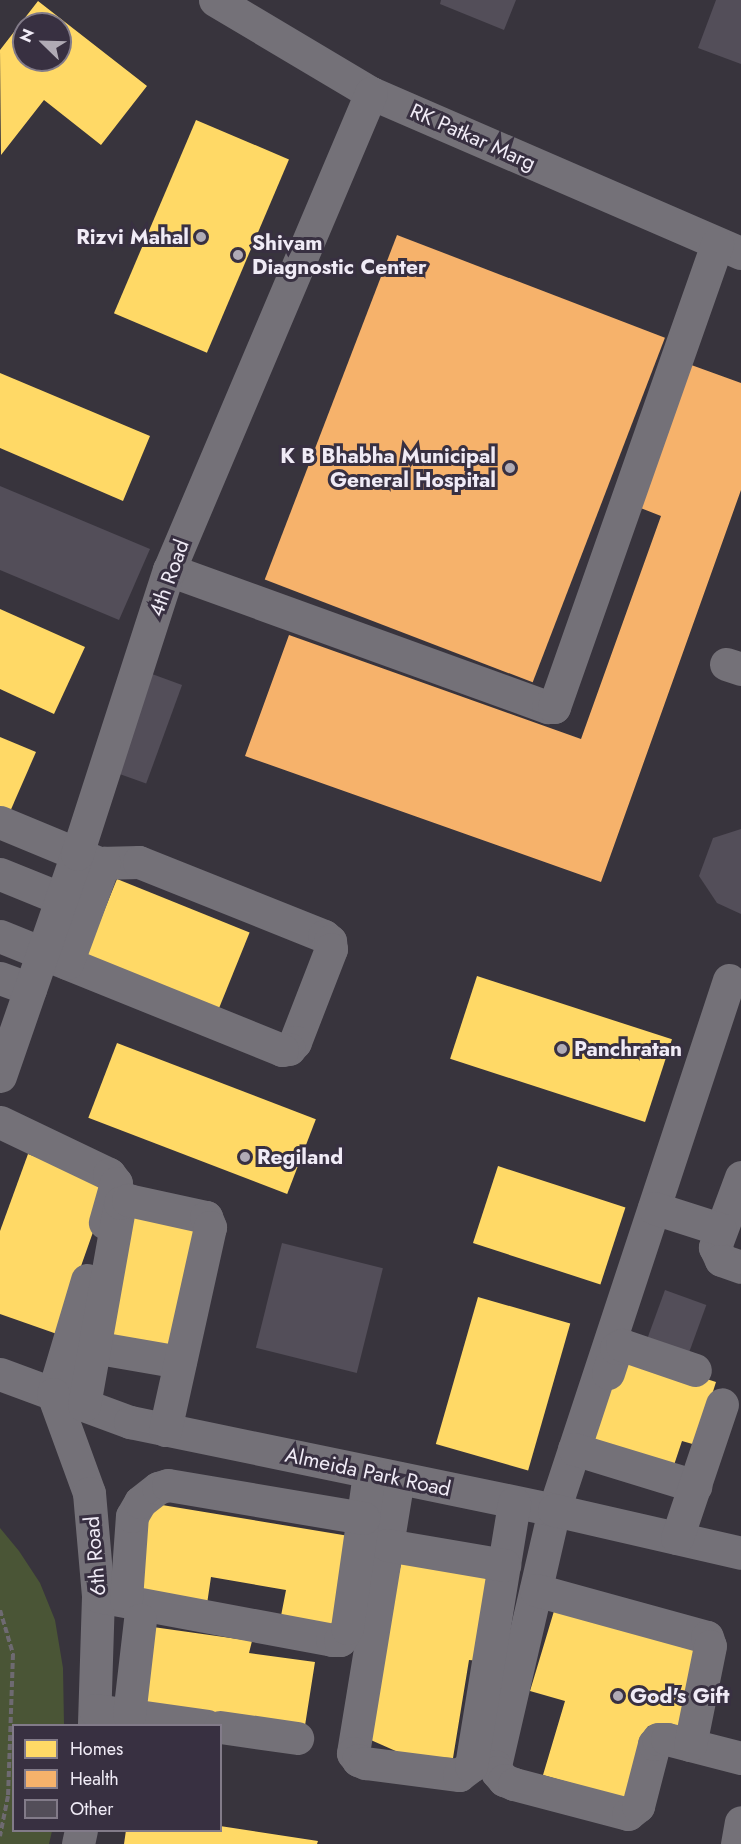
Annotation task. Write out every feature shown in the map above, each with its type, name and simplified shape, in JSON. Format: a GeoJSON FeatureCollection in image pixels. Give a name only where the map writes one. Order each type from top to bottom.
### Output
{"type":"FeatureCollection","features":[{"type":"Feature","properties":{"kind":"street","name":"RK Patkar Marg"},"geometry":{"type":"LineString","coordinates":[[215,0],[371,93],[729,248]]}},
{"type":"Feature","properties":{"kind":"street","name":"4th Road"},"geometry":{"type":"LineString","coordinates":[[0,1076],[30,989],[55,958],[62,899],[90,859],[169,570],[371,93]]}},
{"type":"Feature","properties":{"kind":"street"},"geometry":{"type":"LineString","coordinates":[[169,570],[548,708],[554,706],[729,248]]}},
{"type":"Feature","properties":{"kind":"street"},"geometry":{"type":"LineString","coordinates":[[0,822],[90,859],[139,862],[324,936],[330,941],[330,957],[294,1042],[289,1049],[282,1050],[0,936]]}},
{"type":"Feature","properties":{"kind":"street"},"geometry":{"type":"LineString","coordinates":[[55,958],[90,859]]}},
{"type":"Feature","properties":{"kind":"street"},"geometry":{"type":"LineString","coordinates":[[0,874],[62,899]]}},
{"type":"Feature","properties":{"kind":"street"},"geometry":{"type":"LineString","coordinates":[[0,978],[30,989]]}},
{"type":"Feature","properties":{"kind":"street"},"geometry":{"type":"LineString","coordinates":[[578,1450],[729,980]]}},
{"type":"Feature","properties":{"kind":"street"},"geometry":{"type":"LineString","coordinates":[[0,1122],[108,1174],[116,1183],[53,1394]]}},
{"type":"Feature","properties":{"kind":"street"},"geometry":{"type":"LineString","coordinates":[[741,1177],[715,1247],[716,1254],[721,1260],[741,1267]]}},
{"type":"Feature","properties":{"kind":"street"},"geometry":{"type":"LineString","coordinates":[[84,1404],[119,1208],[124,1200],[206,1217],[210,1227],[165,1430]]}},
{"type":"Feature","properties":{"kind":"street"},"geometry":{"type":"LineString","coordinates":[[654,1208],[720,1229]]}},
{"type":"Feature","properties":{"kind":"street"},"geometry":{"type":"LineString","coordinates":[[695,1370],[618,1345],[554,1510],[495,1766],[497,1772],[514,1784],[628,1814],[638,1806],[658,1739],[741,1758]]}},
{"type":"Feature","properties":{"kind":"street"},"geometry":{"type":"LineString","coordinates":[[93,1347],[180,1362]]}},
{"type":"Feature","properties":{"kind":"street","name":"Almeida Park Road"},"geometry":{"type":"LineString","coordinates":[[0,1374],[130,1422],[554,1510],[741,1553]]}},
{"type":"Feature","properties":{"kind":"street","name":"6th Road"},"geometry":{"type":"LineString","coordinates":[[53,1394],[89,1493],[116,1607],[95,1718]]}},
{"type":"Feature","properties":{"kind":"street"},"geometry":{"type":"LineString","coordinates":[[677,1538],[722,1404]]}},
{"type":"Feature","properties":{"kind":"street"},"geometry":{"type":"LineString","coordinates":[[578,1450],[695,1486]]}},
{"type":"Feature","properties":{"kind":"street"},"geometry":{"type":"LineString","coordinates":[[116,1607],[332,1641],[340,1640],[347,1628],[363,1518],[384,1475]]}},
{"type":"Feature","properties":{"kind":"street"},"geometry":{"type":"LineString","coordinates":[[384,1475],[387,1545],[353,1753],[358,1760],[364,1763],[459,1775],[471,1766],[514,1502]]}},
{"type":"Feature","properties":{"kind":"street"},"geometry":{"type":"LineString","coordinates":[[129,1715],[116,1607],[132,1516],[140,1502],[158,1488],[168,1485],[363,1518]]}},
{"type":"Feature","properties":{"kind":"street"},"geometry":{"type":"LineString","coordinates":[[387,1545],[504,1565]]}},
{"type":"Feature","properties":{"kind":"street"},"geometry":{"type":"LineString","coordinates":[[536,1590],[706,1637],[710,1646],[690,1745]]}},
{"type":"Feature","properties":{"kind":"street"},"geometry":{"type":"LineString","coordinates":[[116,1607],[286,1642]]}},
{"type":"Feature","properties":{"kind":"street"},"geometry":{"type":"LineString","coordinates":[[95,1718],[129,1715],[199,1724]]}},
{"type":"Feature","properties":{"kind":"street"},"geometry":{"type":"LineString","coordinates":[[222,1727],[297,1738]]}},
{"type":"Feature","properties":{"kind":"street"},"geometry":{"type":"LineString","coordinates":[[737,1844],[741,1822]]}},
{"type":"Feature","properties":{"kind":"path"},"geometry":{"type":"LineString","coordinates":[[0,1610],[13,1654],[8,1796],[0,1836]]}},
{"type":"Feature","properties":{"kind":"green space"},"geometry":{"type":"Polygon","coordinates":[[[0,1528],[19,1551],[40,1583],[55,1620],[63,1668],[64,1724],[12,1724],[12,1832],[52,1832],[49,1844],[0,1844],[0,1528]]]}},
{"type":"Feature","properties":{"kind":"building: Homes"},"geometry":{"type":"Polygon","coordinates":[[[38,1],[52,12],[29,12],[38,1]]]}},
{"type":"Feature","properties":{"kind":"building: Homes"},"geometry":{"type":"Polygon","coordinates":[[[72,28],[147,86],[101,145],[44,100],[1,155],[0,50],[12,35],[12,72],[72,72],[72,28]]]}},
{"type":"Feature","properties":{"kind":"building: Homes","name":"Rizvi Mahal"},"geometry":{"type":"Polygon","coordinates":[[[196,120],[289,159],[207,353],[114,313],[196,120]]]}},
{"type":"Feature","properties":{"kind":"building: Homes"},"geometry":{"type":"Polygon","coordinates":[[[0,373],[150,436],[123,501],[0,448],[0,373]]]}},
{"type":"Feature","properties":{"kind":"building: Homes"},"geometry":{"type":"Polygon","coordinates":[[[0,609],[85,647],[54,714],[0,689],[0,609]]]}},
{"type":"Feature","properties":{"kind":"building: Homes"},"geometry":{"type":"Polygon","coordinates":[[[0,737],[36,752],[9,814],[0,810],[0,737]]]}},
{"type":"Feature","properties":{"kind":"building: Homes"},"geometry":{"type":"Polygon","coordinates":[[[117,879],[250,933],[219,1009],[86,955],[117,879]]]}},
{"type":"Feature","properties":{"kind":"building: Homes","name":"Panchratan"},"geometry":{"type":"Polygon","coordinates":[[[477,976],[672,1039],[645,1122],[450,1059],[477,976]]]}},
{"type":"Feature","properties":{"kind":"building: Homes","name":"Regiland"},"geometry":{"type":"Polygon","coordinates":[[[117,1043],[316,1119],[287,1194],[88,1118],[117,1043]]]}},
{"type":"Feature","properties":{"kind":"building: Homes"},"geometry":{"type":"Polygon","coordinates":[[[28,1154],[110,1184],[57,1334],[0,1314],[0,1231],[28,1154]]]}},
{"type":"Feature","properties":{"kind":"building: Homes"},"geometry":{"type":"Polygon","coordinates":[[[498,1166],[625,1207],[600,1284],[473,1243],[498,1166]]]}},
{"type":"Feature","properties":{"kind":"building: Homes"},"geometry":{"type":"Polygon","coordinates":[[[124,1214],[195,1225],[175,1352],[104,1340],[124,1214]]]}},
{"type":"Feature","properties":{"kind":"building: Homes"},"geometry":{"type":"Polygon","coordinates":[[[478,1297],[570,1323],[528,1471],[436,1444],[478,1297]]]}},
{"type":"Feature","properties":{"kind":"building: Homes"},"geometry":{"type":"Polygon","coordinates":[[[619,1351],[716,1382],[696,1445],[682,1441],[672,1471],[590,1445],[619,1351]]]}},
{"type":"Feature","properties":{"kind":"building: Homes"},"geometry":{"type":"Polygon","coordinates":[[[156,1504],[349,1536],[334,1630],[280,1621],[286,1590],[211,1577],[207,1604],[137,1593],[137,1529],[156,1504]]]}},
{"type":"Feature","properties":{"kind":"building: Homes"},"geometry":{"type":"Polygon","coordinates":[[[401,1564],[459,1568],[492,1581],[481,1661],[469,1660],[453,1758],[407,1756],[364,1737],[401,1564]]]}},
{"type":"Feature","properties":{"kind":"building: Homes","name":"God's Gift"},"geometry":{"type":"Polygon","coordinates":[[[557,1601],[704,1645],[677,1734],[648,1726],[627,1799],[543,1775],[565,1701],[530,1691],[557,1601]]]}},
{"type":"Feature","properties":{"kind":"building: Homes"},"geometry":{"type":"Polygon","coordinates":[[[153,1627],[252,1641],[249,1653],[315,1662],[304,1732],[133,1707],[153,1627]]]}},
{"type":"Feature","properties":{"kind":"building: Homes"},"geometry":{"type":"Polygon","coordinates":[[[222,1826],[318,1841],[317,1844],[124,1844],[126,1832],[222,1832],[222,1826]]]}},
{"type":"Feature","properties":{"kind":"building: Health"},"geometry":{"type":"Polygon","coordinates":[[[397,235],[665,338],[533,682],[265,579],[397,235]]]}},
{"type":"Feature","properties":{"kind":"building: Health"},"geometry":{"type":"Polygon","coordinates":[[[683,362],[741,383],[741,490],[601,882],[245,756],[289,635],[581,739],[661,516],[633,505],[683,362]]]}},
{"type":"Feature","properties":{"kind":"building: Other"},"geometry":{"type":"Polygon","coordinates":[[[441,0],[516,0],[504,30],[440,4],[441,0]]]}},
{"type":"Feature","properties":{"kind":"building: Other"},"geometry":{"type":"Polygon","coordinates":[[[716,0],[741,0],[741,64],[698,48],[716,0]]]}},
{"type":"Feature","properties":{"kind":"building: Other"},"geometry":{"type":"Polygon","coordinates":[[[0,486],[150,549],[119,620],[0,570],[0,486]]]}},
{"type":"Feature","properties":{"kind":"building: Other"},"geometry":{"type":"Polygon","coordinates":[[[152,674],[182,685],[146,784],[116,773],[152,674]]]}},
{"type":"Feature","properties":{"kind":"building: Other"},"geometry":{"type":"Polygon","coordinates":[[[741,829],[741,914],[717,903],[699,876],[713,838],[741,829]]]}},
{"type":"Feature","properties":{"kind":"building: Other"},"geometry":{"type":"Polygon","coordinates":[[[282,1243],[383,1268],[357,1373],[256,1348],[282,1243]]]}},
{"type":"Feature","properties":{"kind":"building: Other"},"geometry":{"type":"Polygon","coordinates":[[[665,1290],[706,1305],[688,1356],[647,1341],[665,1290]]]}},
{"type":"Feature","properties":{"kind":"place","name":"Rizvi Mahal"},"geometry":{"type":"Point","coordinates":[201,237]}},
{"type":"Feature","properties":{"kind":"place","name":"Shivam Diagnostic Center"},"geometry":{"type":"Point","coordinates":[238,255]}},
{"type":"Feature","properties":{"kind":"place","name":"K B Bhabha Municipal General Hospital"},"geometry":{"type":"Point","coordinates":[510,468]}},
{"type":"Feature","properties":{"kind":"place","name":"Panchratan"},"geometry":{"type":"Point","coordinates":[562,1049]}},
{"type":"Feature","properties":{"kind":"place","name":"Regiland"},"geometry":{"type":"Point","coordinates":[245,1157]}},
{"type":"Feature","properties":{"kind":"place","name":"God's Gift"},"geometry":{"type":"Point","coordinates":[618,1696]}}]}
